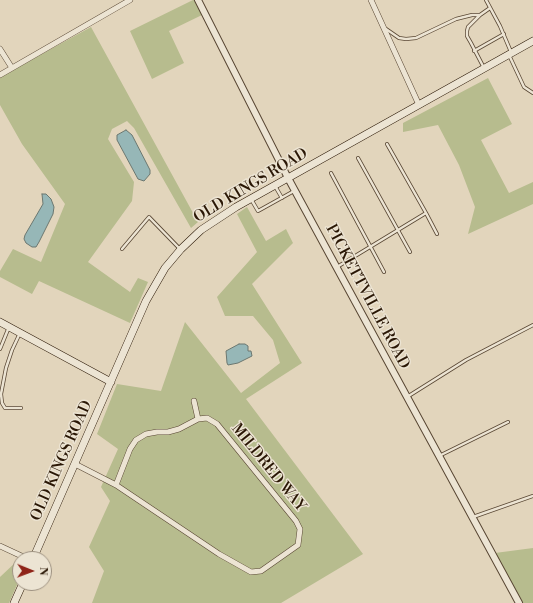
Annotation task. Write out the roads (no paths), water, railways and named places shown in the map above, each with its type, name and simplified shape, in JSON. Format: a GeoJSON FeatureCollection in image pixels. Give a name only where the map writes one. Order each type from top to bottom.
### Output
{"type":"FeatureCollection","features":[{"type":"Feature","properties":{"kind":"main road","name":"OLD KINGS ROAD"},"geometry":{"type":"LineString","coordinates":[[37,551],[155,284],[180,249],[201,230],[251,199],[533,41]]}},
{"type":"Feature","properties":{"kind":"main road"},"geometry":{"type":"LineString","coordinates":[[0,322],[111,382]]}},
{"type":"Feature","properties":{"kind":"main road"},"geometry":{"type":"LineString","coordinates":[[14,603],[19,591]]}},
{"type":"Feature","properties":{"kind":"street"},"geometry":{"type":"LineString","coordinates":[[0,75],[130,0]]}},
{"type":"Feature","properties":{"kind":"street","name":"PICKETTVILLE ROAD"},"geometry":{"type":"LineString","coordinates":[[198,0],[288,178],[519,603]]}},
{"type":"Feature","properties":{"kind":"street"},"geometry":{"type":"LineString","coordinates":[[371,0],[419,105]]}},
{"type":"Feature","properties":{"kind":"street"},"geometry":{"type":"LineString","coordinates":[[0,49],[12,68]]}},
{"type":"Feature","properties":{"kind":"street"},"geometry":{"type":"LineString","coordinates":[[116,485],[130,448],[136,440],[146,434],[168,432],[179,429],[198,419],[194,400]]}},
{"type":"Feature","properties":{"kind":"street","name":"MILDRED WAY"},"geometry":{"type":"LineString","coordinates":[[75,464],[116,485],[219,554],[251,572],[261,571],[298,545],[300,529],[296,521],[217,424],[207,418],[198,419]]}},
{"type":"Feature","properties":{"kind":"street"},"geometry":{"type":"LineString","coordinates":[[0,546],[12,552]]}},
{"type":"Feature","properties":{"kind":"lane"},"geometry":{"type":"LineString","coordinates":[[486,0],[504,34],[510,54],[524,87],[533,93]]}},
{"type":"Feature","properties":{"kind":"lane"},"geometry":{"type":"LineString","coordinates":[[484,69],[467,36],[467,31],[468,27],[480,15],[490,8]]}},
{"type":"Feature","properties":{"kind":"lane"},"geometry":{"type":"LineString","coordinates":[[383,27],[399,38],[406,39],[421,36],[434,28],[456,19],[472,15],[480,15]]}},
{"type":"Feature","properties":{"kind":"lane"},"geometry":{"type":"LineString","coordinates":[[474,51],[504,34]]}},
{"type":"Feature","properties":{"kind":"lane"},"geometry":{"type":"LineString","coordinates":[[387,144],[438,234]]}},
{"type":"Feature","properties":{"kind":"lane"},"geometry":{"type":"LineString","coordinates":[[358,158],[410,252]]}},
{"type":"Feature","properties":{"kind":"lane"},"geometry":{"type":"LineString","coordinates":[[331,173],[384,272]]}},
{"type":"Feature","properties":{"kind":"lane"},"geometry":{"type":"LineString","coordinates":[[275,186],[282,198]]}},
{"type":"Feature","properties":{"kind":"lane"},"geometry":{"type":"LineString","coordinates":[[251,199],[258,212],[295,190]]}},
{"type":"Feature","properties":{"kind":"lane"},"geometry":{"type":"LineString","coordinates":[[336,267],[426,214]]}},
{"type":"Feature","properties":{"kind":"lane"},"geometry":{"type":"LineString","coordinates":[[122,249],[149,217],[180,249]]}},
{"type":"Feature","properties":{"kind":"lane"},"geometry":{"type":"LineString","coordinates":[[406,397],[466,360],[533,324]]}},
{"type":"Feature","properties":{"kind":"lane"},"geometry":{"type":"LineString","coordinates":[[0,349],[9,327]]}},
{"type":"Feature","properties":{"kind":"lane"},"geometry":{"type":"LineString","coordinates":[[20,333],[6,368],[1,394],[2,403],[5,408],[21,408]]}},
{"type":"Feature","properties":{"kind":"lane"},"geometry":{"type":"LineString","coordinates":[[439,456],[508,422]]}},
{"type":"Feature","properties":{"kind":"lane"},"geometry":{"type":"LineString","coordinates":[[472,518],[533,496]]}},
{"type":"Feature","properties":{"kind":"water"},"geometry":{"type":"Polygon","coordinates":[[[126,130],[132,135],[150,170],[150,174],[144,181],[138,179],[117,140],[117,135],[126,130]]]}},
{"type":"Feature","properties":{"kind":"water"},"geometry":{"type":"Polygon","coordinates":[[[42,194],[46,194],[51,199],[54,207],[53,214],[36,247],[32,247],[26,243],[24,239],[43,204],[42,194]]]}},
{"type":"Feature","properties":{"kind":"water"},"geometry":{"type":"Polygon","coordinates":[[[239,344],[245,344],[248,346],[248,351],[251,351],[252,356],[238,363],[228,365],[226,351],[239,344]]]}}]}
